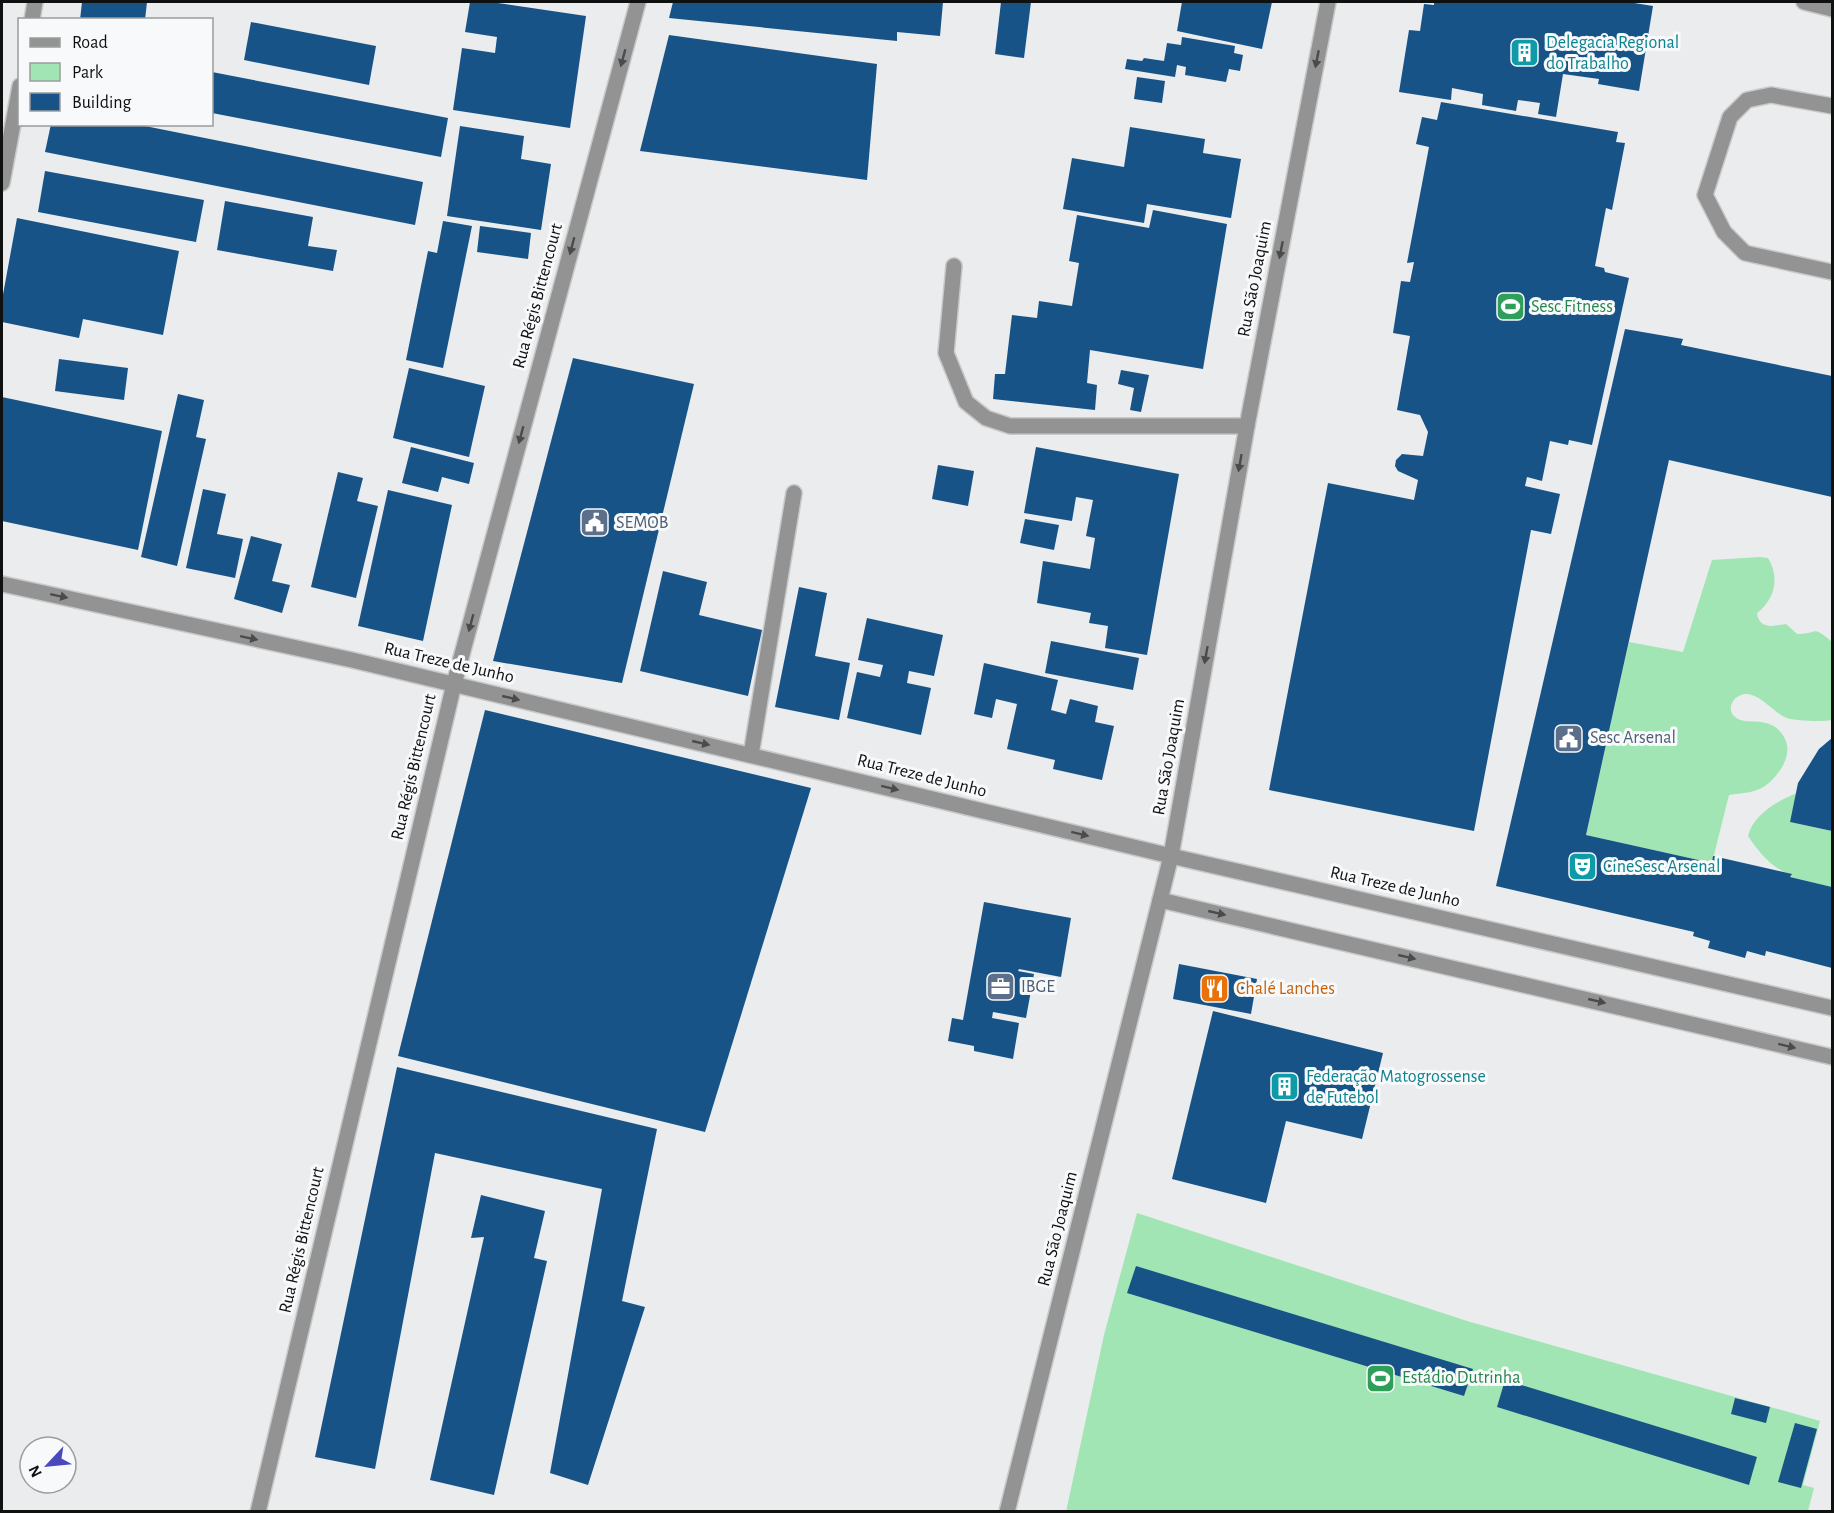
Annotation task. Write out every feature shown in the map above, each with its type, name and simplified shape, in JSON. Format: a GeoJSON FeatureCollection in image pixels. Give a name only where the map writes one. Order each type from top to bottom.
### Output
{"type":"FeatureCollection","features":[{"type":"Feature","properties":{"kind":"street"},"geometry":{"type":"LineString","coordinates":[[32,18],[35,2]]}},
{"type":"Feature","properties":{"kind":"street","name":"Rua Régis Bittencourt"},"geometry":{"type":"LineString","coordinates":[[258,1512],[454,684],[638,2]]}},
{"type":"Feature","properties":{"kind":"street","name":"Rua São Joaquim"},"geometry":{"type":"LineString","coordinates":[[1007,1512],[1171,856],[1247,426],[1328,2]]}},
{"type":"Feature","properties":{"kind":"street"},"geometry":{"type":"LineString","coordinates":[[1804,2],[1833,9]]}},
{"type":"Feature","properties":{"kind":"street"},"geometry":{"type":"LineString","coordinates":[[1833,106],[1771,94],[1747,100],[1730,117],[1705,195],[1724,232],[1745,253],[1833,272]]}},
{"type":"Feature","properties":{"kind":"street"},"geometry":{"type":"LineString","coordinates":[[2,183],[18,97]]}},
{"type":"Feature","properties":{"kind":"street"},"geometry":{"type":"LineString","coordinates":[[954,266],[946,353],[966,402],[986,418],[1010,426],[1247,426]]}},
{"type":"Feature","properties":{"kind":"street"},"geometry":{"type":"LineString","coordinates":[[751,755],[794,493]]}},
{"type":"Feature","properties":{"kind":"street","name":"Rua Treze de Junho"},"geometry":{"type":"LineString","coordinates":[[2,584],[454,684],[1171,856],[1833,1008]]}},
{"type":"Feature","properties":{"kind":"street"},"geometry":{"type":"LineString","coordinates":[[1160,900],[1833,1057]]}},
{"type":"Feature","properties":{"kind":"green space"},"geometry":{"type":"Polygon","coordinates":[[[1768,558],[1775,580],[1772,595],[1757,613],[1761,622],[1768,626],[1786,624],[1797,634],[1815,631],[1832,642],[1832,720],[1809,721],[1787,718],[1752,695],[1745,694],[1734,699],[1731,707],[1733,715],[1744,721],[1773,725],[1785,739],[1787,752],[1780,771],[1765,786],[1729,795],[1712,863],[1586,835],[1629,642],[1683,652],[1712,560],[1768,558]]]}},
{"type":"Feature","properties":{"kind":"green space"},"geometry":{"type":"Polygon","coordinates":[[[1797,793],[1790,822],[1832,831],[1832,887],[1790,877],[1791,874],[1784,872],[1766,859],[1748,836],[1760,815],[1797,793]]]}},
{"type":"Feature","properties":{"kind":"green space","name":"Estádio Dutrinha"},"geometry":{"type":"Polygon","coordinates":[[[1137,1213],[1467,1321],[1820,1421],[1803,1485],[1814,1488],[1808,1511],[1066,1512],[1104,1335],[1137,1213]]]}},
{"type":"Feature","properties":{"kind":"building"},"geometry":{"type":"Polygon","coordinates":[[[82,2],[147,2],[145,18],[80,18],[82,2]]]}},
{"type":"Feature","properties":{"kind":"building"},"geometry":{"type":"Polygon","coordinates":[[[470,2],[491,2],[586,16],[570,128],[453,110],[462,48],[495,53],[497,37],[465,32],[470,2]]]}},
{"type":"Feature","properties":{"kind":"building"},"geometry":{"type":"Polygon","coordinates":[[[673,2],[943,2],[940,36],[897,32],[897,41],[669,18],[673,2]]]}},
{"type":"Feature","properties":{"kind":"building"},"geometry":{"type":"Polygon","coordinates":[[[1001,2],[1031,2],[1024,58],[995,54],[1001,2]]]}},
{"type":"Feature","properties":{"kind":"building"},"geometry":{"type":"Polygon","coordinates":[[[1182,2],[1272,2],[1262,49],[1177,31],[1182,2]]]}},
{"type":"Feature","properties":{"kind":"building","name":"Delegacia Regional do Trabalho"},"geometry":{"type":"Polygon","coordinates":[[[1434,2],[1628,2],[1653,6],[1639,91],[1598,84],[1599,79],[1563,74],[1556,117],[1538,114],[1540,103],[1518,100],[1516,111],[1482,105],[1483,94],[1452,88],[1451,100],[1399,92],[1409,30],[1420,31],[1424,4],[1434,5],[1434,2]]]}},
{"type":"Feature","properties":{"kind":"building"},"geometry":{"type":"Polygon","coordinates":[[[251,22],[376,46],[369,85],[244,60],[251,22]]]}},
{"type":"Feature","properties":{"kind":"building"},"geometry":{"type":"Polygon","coordinates":[[[669,35],[877,64],[867,180],[640,151],[669,35]]]}},
{"type":"Feature","properties":{"kind":"building"},"geometry":{"type":"Polygon","coordinates":[[[1182,37],[1235,46],[1234,53],[1243,55],[1240,71],[1229,69],[1226,82],[1185,75],[1186,67],[1177,65],[1175,77],[1125,69],[1127,59],[1142,61],[1144,58],[1164,61],[1167,43],[1181,45],[1182,37]]]}},
{"type":"Feature","properties":{"kind":"building"},"geometry":{"type":"Polygon","coordinates":[[[213,72],[448,118],[441,157],[213,113],[213,72]]]}},
{"type":"Feature","properties":{"kind":"building"},"geometry":{"type":"Polygon","coordinates":[[[1137,77],[1165,81],[1162,103],[1134,99],[1137,77]]]}},
{"type":"Feature","properties":{"kind":"building"},"geometry":{"type":"Polygon","coordinates":[[[1441,102],[1618,132],[1616,142],[1625,143],[1612,210],[1606,208],[1595,266],[1604,268],[1605,272],[1629,278],[1592,445],[1569,440],[1568,445],[1550,441],[1542,481],[1527,477],[1525,486],[1560,494],[1551,534],[1531,530],[1474,831],[1269,790],[1328,483],[1414,500],[1418,480],[1398,471],[1395,466],[1396,460],[1402,454],[1423,456],[1428,432],[1420,415],[1397,410],[1410,336],[1393,333],[1401,281],[1410,282],[1414,262],[1407,263],[1429,147],[1416,144],[1422,117],[1437,120],[1441,102]]]}},
{"type":"Feature","properties":{"kind":"building"},"geometry":{"type":"Polygon","coordinates":[[[51,126],[145,126],[423,182],[415,225],[45,152],[51,126]]]}},
{"type":"Feature","properties":{"kind":"building"},"geometry":{"type":"Polygon","coordinates":[[[460,126],[524,136],[521,159],[551,164],[541,230],[447,216],[460,126]]]}},
{"type":"Feature","properties":{"kind":"building"},"geometry":{"type":"Polygon","coordinates":[[[1130,127],[1205,139],[1203,153],[1241,159],[1231,218],[1147,204],[1144,223],[1063,209],[1072,158],[1124,167],[1130,127]]]}},
{"type":"Feature","properties":{"kind":"building"},"geometry":{"type":"Polygon","coordinates":[[[45,171],[204,200],[196,242],[38,212],[45,171]]]}},
{"type":"Feature","properties":{"kind":"building"},"geometry":{"type":"Polygon","coordinates":[[[225,201],[313,217],[308,246],[337,250],[333,271],[217,250],[225,201]]]}},
{"type":"Feature","properties":{"kind":"building"},"geometry":{"type":"Polygon","coordinates":[[[1153,210],[1227,224],[1203,369],[1090,350],[1087,383],[1097,385],[1095,410],[993,399],[995,374],[1005,374],[1012,315],[1037,318],[1039,301],[1072,306],[1079,263],[1069,261],[1077,215],[1149,228],[1153,210]]]}},
{"type":"Feature","properties":{"kind":"building"},"geometry":{"type":"Polygon","coordinates":[[[17,218],[179,251],[163,335],[83,319],[79,338],[2,322],[2,300],[17,218]]]}},
{"type":"Feature","properties":{"kind":"building"},"geometry":{"type":"Polygon","coordinates":[[[443,221],[472,226],[443,368],[406,360],[428,251],[437,253],[443,221]]]}},
{"type":"Feature","properties":{"kind":"building"},"geometry":{"type":"Polygon","coordinates":[[[480,226],[531,233],[528,259],[477,252],[480,226]]]}},
{"type":"Feature","properties":{"kind":"building","name":"Sesc Arsenal"},"geometry":{"type":"Polygon","coordinates":[[[1625,329],[1683,339],[1681,345],[1832,376],[1832,497],[1669,460],[1586,835],[1712,863],[1713,856],[1792,874],[1790,877],[1832,887],[1832,968],[1766,951],[1765,956],[1747,951],[1745,958],[1708,948],[1710,941],[1693,936],[1694,932],[1496,886],[1625,329]]]}},
{"type":"Feature","properties":{"kind":"building","name":"SEMOB"},"geometry":{"type":"Polygon","coordinates":[[[573,358],[694,384],[622,683],[493,661],[573,358]]]}},
{"type":"Feature","properties":{"kind":"building"},"geometry":{"type":"Polygon","coordinates":[[[59,359],[128,368],[124,400],[55,391],[59,359]]]}},
{"type":"Feature","properties":{"kind":"building"},"geometry":{"type":"Polygon","coordinates":[[[409,368],[485,386],[469,457],[393,438],[409,368]]]}},
{"type":"Feature","properties":{"kind":"building"},"geometry":{"type":"Polygon","coordinates":[[[1121,370],[1149,375],[1141,412],[1130,410],[1134,388],[1118,384],[1121,370]]]}},
{"type":"Feature","properties":{"kind":"building"},"geometry":{"type":"Polygon","coordinates":[[[178,394],[204,400],[196,437],[206,439],[177,566],[141,557],[178,394]]]}},
{"type":"Feature","properties":{"kind":"building"},"geometry":{"type":"Polygon","coordinates":[[[2,397],[162,431],[138,550],[2,521],[2,397]]]}},
{"type":"Feature","properties":{"kind":"building"},"geometry":{"type":"Polygon","coordinates":[[[411,447],[474,463],[469,484],[442,477],[438,492],[402,483],[411,447]]]}},
{"type":"Feature","properties":{"kind":"building"},"geometry":{"type":"Polygon","coordinates":[[[1036,447],[1179,474],[1147,655],[1105,648],[1108,626],[1089,623],[1091,613],[1037,603],[1043,561],[1090,569],[1095,538],[1086,536],[1093,500],[1076,497],[1072,521],[1024,513],[1036,447]]]}},
{"type":"Feature","properties":{"kind":"building"},"geometry":{"type":"Polygon","coordinates":[[[938,465],[974,471],[968,506],[932,499],[938,465]]]}},
{"type":"Feature","properties":{"kind":"building"},"geometry":{"type":"Polygon","coordinates":[[[338,472],[363,478],[357,501],[378,506],[356,598],[311,587],[338,472]]]}},
{"type":"Feature","properties":{"kind":"building"},"geometry":{"type":"Polygon","coordinates":[[[203,489],[226,494],[217,534],[243,539],[235,578],[186,568],[203,489]]]}},
{"type":"Feature","properties":{"kind":"building"},"geometry":{"type":"Polygon","coordinates":[[[388,490],[452,505],[423,641],[358,626],[388,490]]]}},
{"type":"Feature","properties":{"kind":"building"},"geometry":{"type":"Polygon","coordinates":[[[1025,519],[1059,525],[1054,550],[1020,543],[1025,519]]]}},
{"type":"Feature","properties":{"kind":"building"},"geometry":{"type":"Polygon","coordinates":[[[251,536],[282,544],[272,581],[290,585],[282,613],[234,599],[251,536]]]}},
{"type":"Feature","properties":{"kind":"building"},"geometry":{"type":"Polygon","coordinates":[[[663,571],[707,582],[699,615],[762,630],[748,696],[640,671],[663,571]]]}},
{"type":"Feature","properties":{"kind":"building"},"geometry":{"type":"Polygon","coordinates":[[[799,587],[827,593],[815,656],[850,663],[839,720],[775,707],[799,587]]]}},
{"type":"Feature","properties":{"kind":"building"},"geometry":{"type":"Polygon","coordinates":[[[867,618],[943,635],[934,676],[909,671],[907,683],[931,688],[921,735],[847,718],[857,672],[880,677],[883,665],[858,660],[867,618]]]}},
{"type":"Feature","properties":{"kind":"building"},"geometry":{"type":"Polygon","coordinates":[[[1051,641],[1139,658],[1133,690],[1045,673],[1051,641]]]}},
{"type":"Feature","properties":{"kind":"building"},"geometry":{"type":"Polygon","coordinates":[[[984,663],[1058,680],[1051,710],[1066,714],[1070,699],[1098,706],[1095,722],[1114,726],[1102,780],[1053,769],[1055,760],[1007,749],[1017,704],[996,699],[992,718],[974,714],[984,663]]]}},
{"type":"Feature","properties":{"kind":"building"},"geometry":{"type":"Polygon","coordinates":[[[485,710],[811,788],[705,1132],[398,1056],[485,710]]]}},
{"type":"Feature","properties":{"kind":"building"},"geometry":{"type":"Polygon","coordinates":[[[1832,738],[1832,831],[1790,822],[1798,783],[1819,749],[1832,738]]]}},
{"type":"Feature","properties":{"kind":"building","name":"IBGE"},"geometry":{"type":"Polygon","coordinates":[[[984,902],[1071,918],[1061,977],[1019,969],[1018,971],[1034,974],[1026,1018],[993,1012],[992,1018],[1019,1023],[1013,1059],[974,1051],[974,1046],[948,1041],[952,1018],[963,1020],[984,902]]]}},
{"type":"Feature","properties":{"kind":"building","name":"Chalé Lanches"},"geometry":{"type":"Polygon","coordinates":[[[1179,964],[1257,979],[1251,1014],[1173,999],[1179,964]]]}},
{"type":"Feature","properties":{"kind":"building","name":"Federação Matogrossense de Futebol"},"geometry":{"type":"Polygon","coordinates":[[[1213,1011],[1383,1053],[1362,1139],[1286,1121],[1266,1203],[1172,1179],[1213,1011]]]}},
{"type":"Feature","properties":{"kind":"building"},"geometry":{"type":"Polygon","coordinates":[[[397,1067],[657,1129],[622,1301],[645,1307],[588,1485],[550,1473],[602,1189],[435,1153],[375,1469],[315,1457],[397,1067]]]}},
{"type":"Feature","properties":{"kind":"building"},"geometry":{"type":"Polygon","coordinates":[[[481,1195],[545,1211],[534,1258],[547,1261],[494,1495],[430,1480],[484,1237],[471,1238],[481,1195]]]}},
{"type":"Feature","properties":{"kind":"building"},"geometry":{"type":"Polygon","coordinates":[[[1136,1266],[1473,1369],[1464,1396],[1127,1293],[1136,1266]]]}},
{"type":"Feature","properties":{"kind":"building"},"geometry":{"type":"Polygon","coordinates":[[[1505,1380],[1757,1457],[1749,1485],[1497,1407],[1505,1380]]]}},
{"type":"Feature","properties":{"kind":"building"},"geometry":{"type":"Polygon","coordinates":[[[1735,1398],[1770,1407],[1766,1423],[1731,1414],[1735,1398]]]}},
{"type":"Feature","properties":{"kind":"building"},"geometry":{"type":"Polygon","coordinates":[[[1795,1423],[1817,1429],[1801,1488],[1778,1482],[1795,1423]]]}},
{"type":"Feature","properties":{"kind":"place","name":"Delegacia Regional do Trabalho"},"geometry":{"type":"Point","coordinates":[1525,53]}},
{"type":"Feature","properties":{"kind":"place","name":"Sesc Fitness"},"geometry":{"type":"Point","coordinates":[1510,307]}},
{"type":"Feature","properties":{"kind":"place","name":"SEMOB"},"geometry":{"type":"Point","coordinates":[595,523]}},
{"type":"Feature","properties":{"kind":"place","name":"Sesc Arsenal"},"geometry":{"type":"Point","coordinates":[1569,738]}},
{"type":"Feature","properties":{"kind":"place","name":"CineSesc Arsenal"},"geometry":{"type":"Point","coordinates":[1582,867]}},
{"type":"Feature","properties":{"kind":"place","name":"IBGE"},"geometry":{"type":"Point","coordinates":[1000,987]}},
{"type":"Feature","properties":{"kind":"place","name":"Chalé Lanches"},"geometry":{"type":"Point","coordinates":[1215,989]}},
{"type":"Feature","properties":{"kind":"place","name":"Federação Matogrossense de Futebol"},"geometry":{"type":"Point","coordinates":[1285,1087]}},
{"type":"Feature","properties":{"kind":"place","name":"Estádio Dutrinha"},"geometry":{"type":"Point","coordinates":[1381,1378]}}]}
